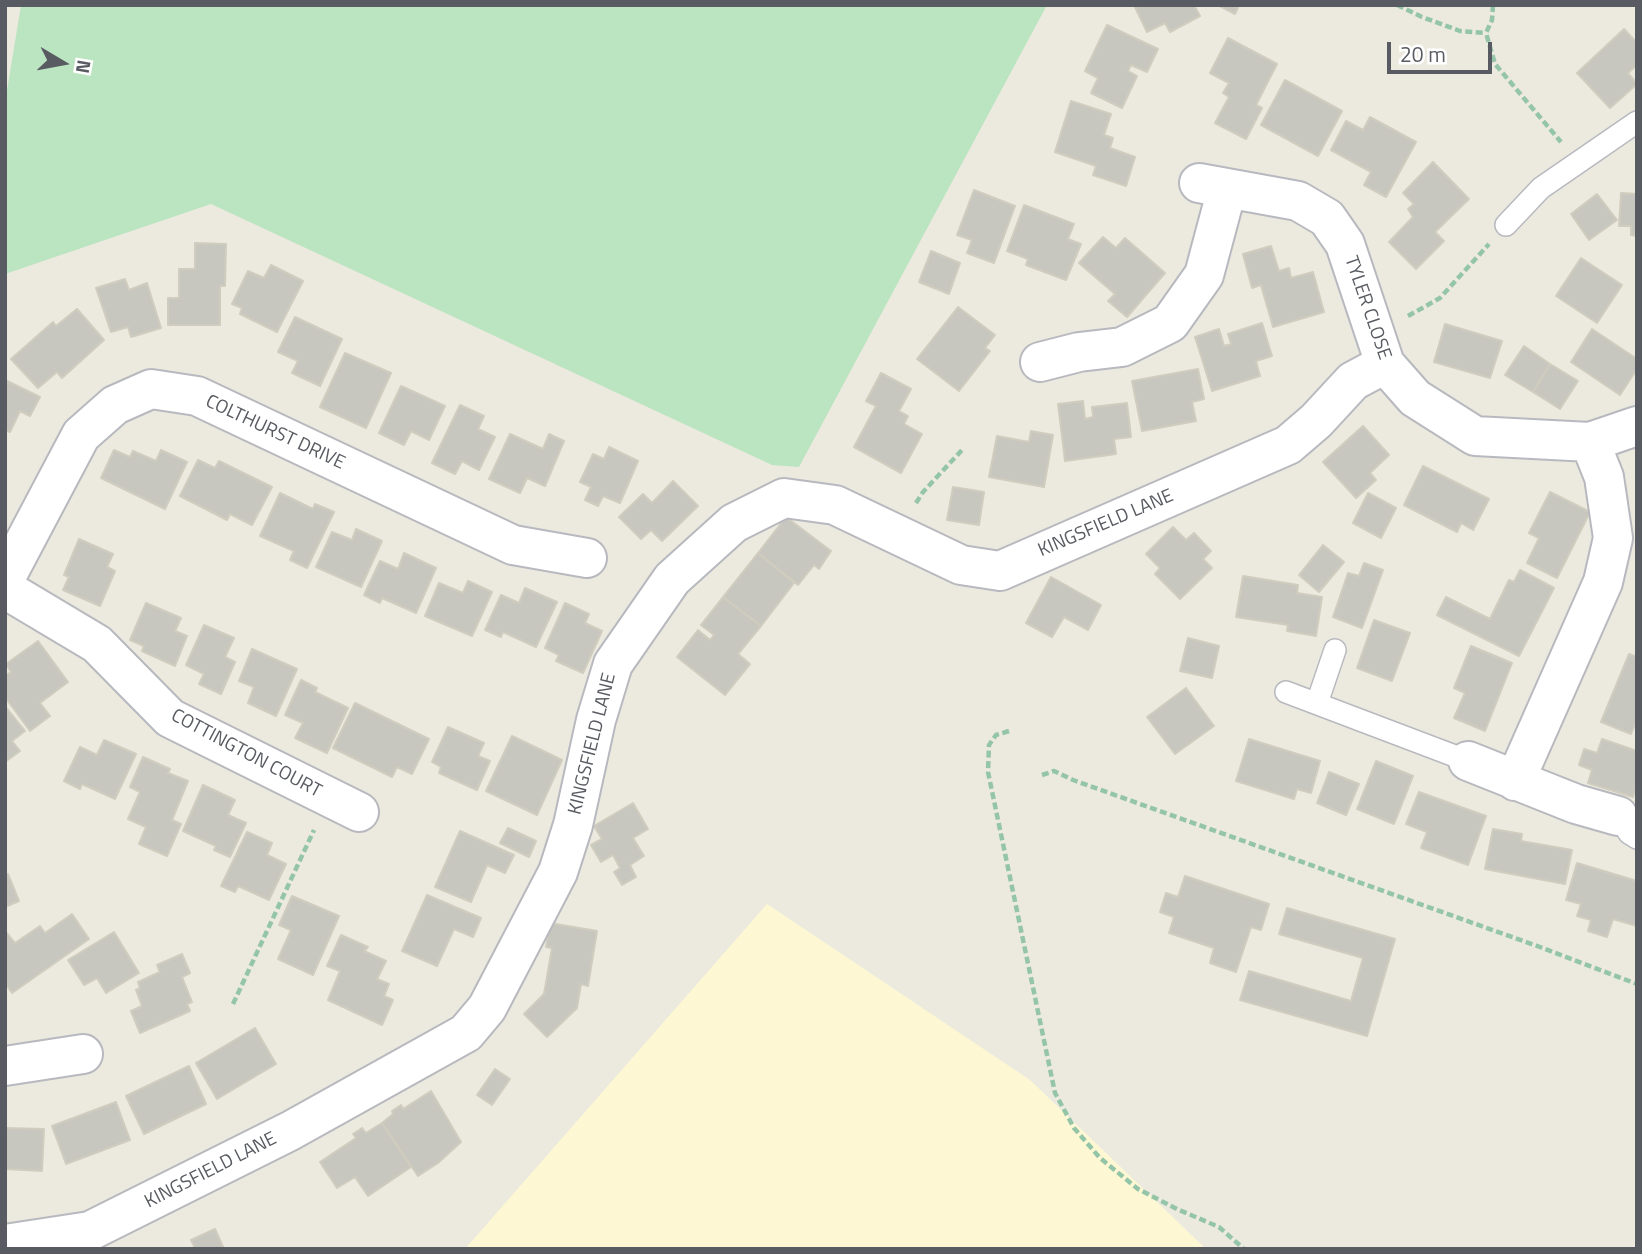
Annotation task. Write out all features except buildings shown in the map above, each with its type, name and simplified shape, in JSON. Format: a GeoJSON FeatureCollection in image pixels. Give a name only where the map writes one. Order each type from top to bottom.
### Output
{"type":"FeatureCollection","features":[{"type":"Feature","properties":{"kind":"street","name":"TYLER CLOSE"},"geometry":{"type":"LineString","coordinates":[[1040,362],[1079,352],[1122,347],[1170,323],[1204,275],[1213,186],[1298,201],[1327,218],[1345,244],[1380,349],[1415,398],[1475,436],[1590,442],[1637,426]]}},
{"type":"Feature","properties":{"kind":"street","name":"KINGSFIELD LANE"},"geometry":{"type":"LineString","coordinates":[[5,1244],[90,1231],[290,1131],[466,1033],[487,1008],[558,872],[573,825],[596,720],[613,664],[672,579],[734,523],[784,498],[835,505],[961,565],[1000,571],[1288,445],[1316,421],[1380,349]]}},
{"type":"Feature","properties":{"kind":"street","name":"COLTHURST DRIVE"},"geometry":{"type":"LineString","coordinates":[[5,579],[81,435],[115,405],[151,389],[197,396],[513,545],[587,558]]}},
{"type":"Feature","properties":{"kind":"street"},"geometry":{"type":"LineString","coordinates":[[1515,781],[1604,582],[1613,538],[1604,477],[1590,442]]}},
{"type":"Feature","properties":{"kind":"street","name":"COTTINGTON COURT"},"geometry":{"type":"LineString","coordinates":[[5,589],[97,644],[170,718],[344,805]]}},
{"type":"Feature","properties":{"kind":"street"},"geometry":{"type":"LineString","coordinates":[[1468,761],[1627,827]]}},
{"type":"Feature","properties":{"kind":"street"},"geometry":{"type":"LineString","coordinates":[[5,1066],[83,1054]]}},
{"type":"Feature","properties":{"kind":"lane"},"geometry":{"type":"LineString","coordinates":[[1506,225],[1541,188],[1637,122]]}},
{"type":"Feature","properties":{"kind":"lane"},"geometry":{"type":"LineString","coordinates":[[1317,703],[1335,650]]}},
{"type":"Feature","properties":{"kind":"lane"},"geometry":{"type":"LineString","coordinates":[[1286,692],[1468,761]]}},
{"type":"Feature","properties":{"kind":"path"},"geometry":{"type":"LineString","coordinates":[[1397,5],[1460,31],[1486,33]]}},
{"type":"Feature","properties":{"kind":"path"},"geometry":{"type":"LineString","coordinates":[[1493,5],[1492,20],[1486,33],[1495,64],[1578,162]]}},
{"type":"Feature","properties":{"kind":"path"},"geometry":{"type":"LineString","coordinates":[[1380,349],[1440,298],[1506,225]]}},
{"type":"Feature","properties":{"kind":"path"},"geometry":{"type":"LineString","coordinates":[[897,534],[923,492],[962,450]]}},
{"type":"Feature","properties":{"kind":"path"},"geometry":{"type":"LineString","coordinates":[[1009,731],[996,734],[989,745],[988,772],[1055,1093],[1074,1128],[1100,1158],[1138,1189],[1219,1227],[1244,1249]]}},
{"type":"Feature","properties":{"kind":"path"},"geometry":{"type":"LineString","coordinates":[[1042,775],[1054,771],[1086,785],[1637,984]]}},
{"type":"Feature","properties":{"kind":"path"},"geometry":{"type":"LineString","coordinates":[[233,1004],[344,805]]}},
{"type":"Feature","properties":{"kind":"shaded area"},"geometry":{"type":"Polygon","coordinates":[[[767,904],[1030,1080],[1206,1249],[465,1249],[767,904]]]}},
{"type":"Feature","properties":{"kind":"green space"},"geometry":{"type":"Polygon","coordinates":[[[21,5],[1047,5],[799,467],[772,465],[211,204],[5,274],[5,103],[21,5]]]}}]}
